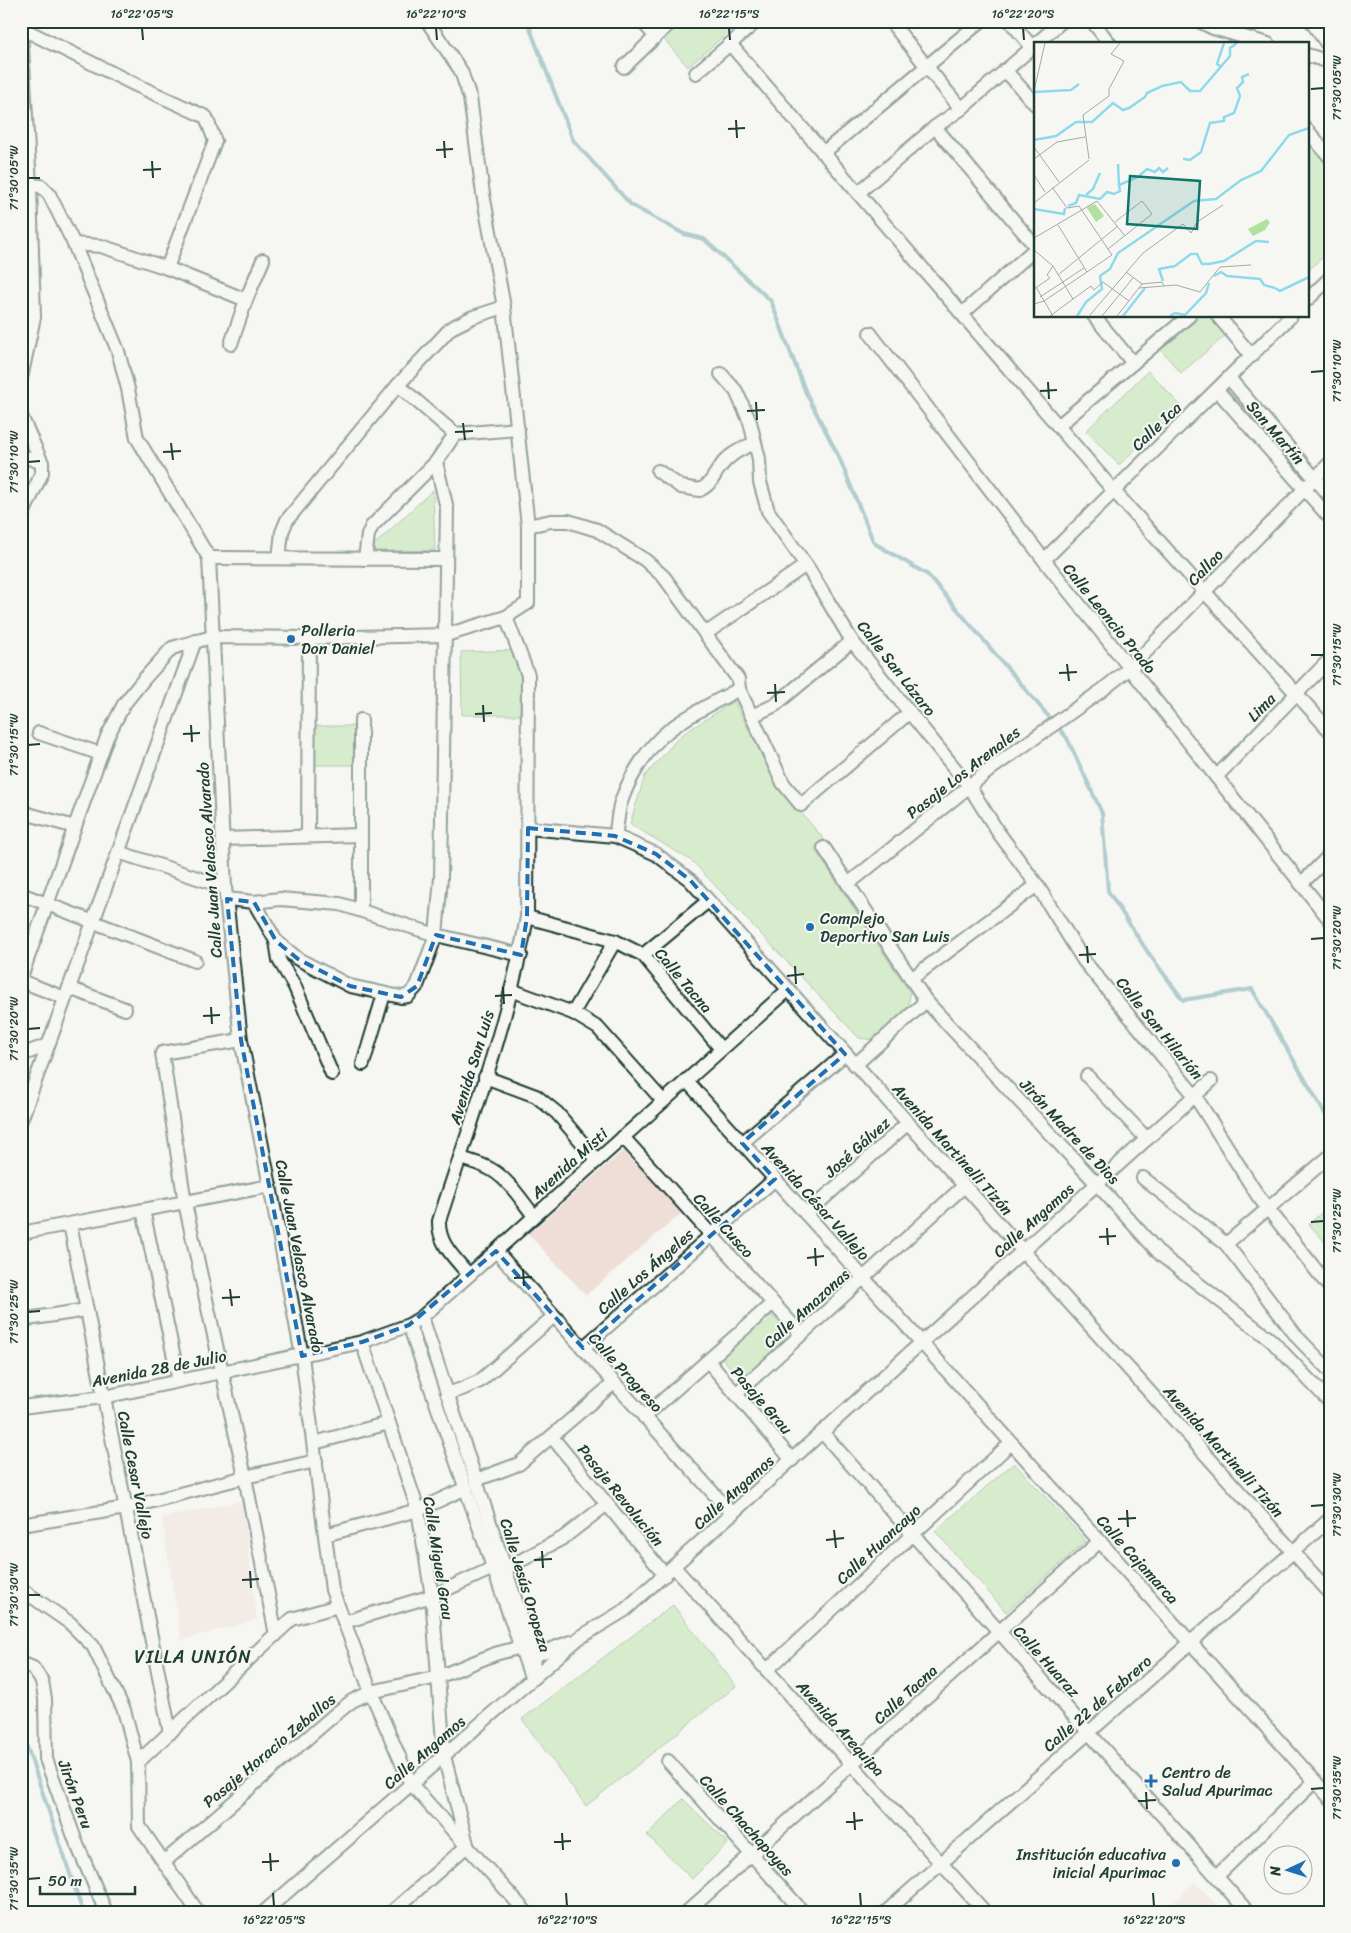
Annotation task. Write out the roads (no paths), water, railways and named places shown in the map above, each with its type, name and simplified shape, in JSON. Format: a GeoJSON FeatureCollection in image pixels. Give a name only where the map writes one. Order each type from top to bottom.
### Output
{"type":"FeatureCollection","features":[{"type":"Feature","properties":{"kind":"street"},"geometry":{"type":"LineString","coordinates":[[125,1009],[21,979],[107,737],[124,704],[172,648],[212,637],[309,638],[446,635],[506,617],[528,603],[528,526],[504,306],[484,194],[470,98],[461,71],[427,21]]}},
{"type":"Feature","properties":{"kind":"street"},"geometry":{"type":"LineString","coordinates":[[642,21],[655,36]]}},
{"type":"Feature","properties":{"kind":"street"},"geometry":{"type":"LineString","coordinates":[[624,67],[672,21]]}},
{"type":"Feature","properties":{"kind":"street"},"geometry":{"type":"LineString","coordinates":[[696,73],[757,21]]}},
{"type":"Feature","properties":{"kind":"street"},"geometry":{"type":"LineString","coordinates":[[890,21],[961,109]]}},
{"type":"Feature","properties":{"kind":"street"},"geometry":{"type":"LineString","coordinates":[[823,153],[981,21]]}},
{"type":"Feature","properties":{"kind":"street"},"geometry":{"type":"LineString","coordinates":[[858,193],[935,127],[961,109],[1034,45],[1010,21]]}},
{"type":"Feature","properties":{"kind":"street"},"geometry":{"type":"LineString","coordinates":[[1038,42],[1062,21]]}},
{"type":"Feature","properties":{"kind":"street"},"geometry":{"type":"LineString","coordinates":[[1092,21],[1108,42]]}},
{"type":"Feature","properties":{"kind":"street"},"geometry":{"type":"LineString","coordinates":[[1199,21],[1214,28],[1261,42]]}},
{"type":"Feature","properties":{"kind":"street"},"geometry":{"type":"LineString","coordinates":[[1311,21],[1330,48]]}},
{"type":"Feature","properties":{"kind":"street"},"geometry":{"type":"LineString","coordinates":[[1214,28],[1228,42]]}},
{"type":"Feature","properties":{"kind":"street"},"geometry":{"type":"LineString","coordinates":[[21,378],[34,317],[30,185],[24,124],[21,32],[206,117],[215,141],[167,268]]}},
{"type":"Feature","properties":{"kind":"street"},"geometry":{"type":"LineString","coordinates":[[730,44],[1113,490],[1330,731]]}},
{"type":"Feature","properties":{"kind":"street"},"geometry":{"type":"LineString","coordinates":[[1308,55],[1330,62]]}},
{"type":"Feature","properties":{"kind":"street"},"geometry":{"type":"LineString","coordinates":[[1005,70],[1034,103]]}},
{"type":"Feature","properties":{"kind":"street"},"geometry":{"type":"LineString","coordinates":[[935,127],[1034,247]]}},
{"type":"Feature","properties":{"kind":"street"},"geometry":{"type":"LineString","coordinates":[[1308,132],[1330,157]]}},
{"type":"Feature","properties":{"kind":"street"},"geometry":{"type":"LineString","coordinates":[[30,185],[41,186],[49,194],[74,244],[118,351],[128,389],[136,438],[209,558],[446,559]]}},
{"type":"Feature","properties":{"kind":"street"},"geometry":{"type":"LineString","coordinates":[[74,244],[101,246],[167,268],[246,300]]}},
{"type":"Feature","properties":{"kind":"street"},"geometry":{"type":"LineString","coordinates":[[962,314],[1034,249]]}},
{"type":"Feature","properties":{"kind":"street"},"geometry":{"type":"LineString","coordinates":[[231,344],[246,300],[263,260]]}},
{"type":"Feature","properties":{"kind":"street"},"geometry":{"type":"LineString","coordinates":[[1308,299],[1330,278]]}},
{"type":"Feature","properties":{"kind":"street"},"geometry":{"type":"LineString","coordinates":[[279,558],[282,532],[287,520],[398,385],[451,328],[473,317],[504,306]]}},
{"type":"Feature","properties":{"kind":"street"},"geometry":{"type":"LineString","coordinates":[[1096,318],[1133,363]]}},
{"type":"Feature","properties":{"kind":"street"},"geometry":{"type":"LineString","coordinates":[[1058,426],[1187,318]]}},
{"type":"Feature","properties":{"kind":"street"},"geometry":{"type":"LineString","coordinates":[[1220,318],[1252,356]]}},
{"type":"Feature","properties":{"kind":"street","name":"Calle Ica"},"geometry":{"type":"LineString","coordinates":[[1044,560],[1289,318]]}},
{"type":"Feature","properties":{"kind":"street","name":"Calle Leoncio Prado"},"geometry":{"type":"LineString","coordinates":[[870,333],[1044,560],[1330,920]]}},
{"type":"Feature","properties":{"kind":"street","name":"Calle San Lázaro"},"geometry":{"type":"LineString","coordinates":[[721,374],[736,391],[750,422],[759,459],[760,482],[768,511],[806,565],[852,641],[969,786]]}},
{"type":"Feature","properties":{"kind":"street","name":"San Martín"},"geometry":{"type":"LineString","coordinates":[[1229,378],[1330,496]]}},
{"type":"Feature","properties":{"kind":"street"},"geometry":{"type":"LineString","coordinates":[[398,385],[455,434],[518,429]]}},
{"type":"Feature","properties":{"kind":"street","name":"San Martín"},"geometry":{"type":"LineString","coordinates":[[1217,390],[1330,518]]}},
{"type":"Feature","properties":{"kind":"street"},"geometry":{"type":"LineString","coordinates":[[21,416],[42,464],[42,474],[21,518]]}},
{"type":"Feature","properties":{"kind":"street"},"geometry":{"type":"LineString","coordinates":[[365,559],[368,535],[372,526],[436,462],[455,434]]}},
{"type":"Feature","properties":{"kind":"street"},"geometry":{"type":"LineString","coordinates":[[658,471],[681,487],[700,490],[712,483],[720,466],[734,453],[754,443]]}},
{"type":"Feature","properties":{"kind":"street"},"geometry":{"type":"LineString","coordinates":[[21,455],[42,464]]}},
{"type":"Feature","properties":{"kind":"street"},"geometry":{"type":"LineString","coordinates":[[276,941],[298,959],[350,986],[401,997],[413,992],[417,986],[436,935],[442,878],[447,509],[436,462]]}},
{"type":"Feature","properties":{"kind":"street","name":"Callao"},"geometry":{"type":"LineString","coordinates":[[1101,692],[1130,668],[1330,463]]}},
{"type":"Feature","properties":{"kind":"street"},"geometry":{"type":"LineString","coordinates":[[528,526],[551,521],[568,521],[597,530],[644,560],[664,577],[738,679],[738,689],[783,783],[801,805],[910,712]]}},
{"type":"Feature","properties":{"kind":"street","name":"Calle Juan Velasco Alvarado"},"geometry":{"type":"LineString","coordinates":[[209,558],[226,893],[241,1040],[302,1356],[332,1590],[371,1692],[411,1784],[526,1912]]}},
{"type":"Feature","properties":{"kind":"street"},"geometry":{"type":"LineString","coordinates":[[705,634],[806,565]]}},
{"type":"Feature","properties":{"kind":"street","name":"Avenida San Luis"},"geometry":{"type":"LineString","coordinates":[[469,1275],[444,1246],[439,1230],[439,1221],[485,1078],[521,956],[528,917],[528,675],[506,617]]}},
{"type":"Feature","properties":{"kind":"street"},"geometry":{"type":"LineString","coordinates":[[308,836],[309,638]]}},
{"type":"Feature","properties":{"kind":"street"},"geometry":{"type":"LineString","coordinates":[[21,1120],[194,641]]}},
{"type":"Feature","properties":{"kind":"street"},"geometry":{"type":"LineString","coordinates":[[752,716],[775,705],[852,641]]}},
{"type":"Feature","properties":{"kind":"street","name":"Lima"},"geometry":{"type":"LineString","coordinates":[[1216,777],[1330,659]]}},
{"type":"Feature","properties":{"kind":"street"},"geometry":{"type":"LineString","coordinates":[[615,836],[620,806],[626,789],[654,746],[668,731],[738,689]]}},
{"type":"Feature","properties":{"kind":"street","name":"Pasaje Los Arenales"},"geometry":{"type":"LineString","coordinates":[[848,884],[992,768],[1101,692]]}},
{"type":"Feature","properties":{"kind":"street"},"geometry":{"type":"LineString","coordinates":[[361,720],[361,909]]}},
{"type":"Feature","properties":{"kind":"street"},"geometry":{"type":"LineString","coordinates":[[39,734],[101,754]]}},
{"type":"Feature","properties":{"kind":"street","name":"Calle San Hilarión"},"geometry":{"type":"LineString","coordinates":[[969,786],[998,832],[1037,885],[1084,961],[1195,1096],[1268,1210],[1330,1288]]}},
{"type":"Feature","properties":{"kind":"street"},"geometry":{"type":"LineString","coordinates":[[21,812],[75,828]]}},
{"type":"Feature","properties":{"kind":"street","name":"Avenida Martinelli Tizón"},"geometry":{"type":"LineString","coordinates":[[528,828],[615,836],[656,854],[690,880],[1330,1593]]}},
{"type":"Feature","properties":{"kind":"street"},"geometry":{"type":"LineString","coordinates":[[223,839],[361,835]]}},
{"type":"Feature","properties":{"kind":"street","name":"Jirón Madre de Dios"},"geometry":{"type":"LineString","coordinates":[[824,848],[926,1001],[1097,1184],[1161,1256],[1271,1340],[1330,1402]]}},
{"type":"Feature","properties":{"kind":"street"},"geometry":{"type":"LineString","coordinates":[[118,852],[254,902],[280,899],[340,904],[361,909],[436,935],[521,956]]}},
{"type":"Feature","properties":{"kind":"street"},"geometry":{"type":"LineString","coordinates":[[1301,884],[1330,855]]}},
{"type":"Feature","properties":{"kind":"street"},"geometry":{"type":"LineString","coordinates":[[911,979],[1037,885]]}},
{"type":"Feature","properties":{"kind":"street"},"geometry":{"type":"LineString","coordinates":[[21,894],[195,961]]}},
{"type":"Feature","properties":{"kind":"street"},"geometry":{"type":"LineString","coordinates":[[642,955],[708,901]]}},
{"type":"Feature","properties":{"kind":"street"},"geometry":{"type":"LineString","coordinates":[[254,902],[276,941],[279,960],[295,987],[332,1074]]}},
{"type":"Feature","properties":{"kind":"street","name":"Calle Tacna"},"geometry":{"type":"LineString","coordinates":[[528,917],[615,941],[642,955],[721,1049]]}},
{"type":"Feature","properties":{"kind":"street"},"geometry":{"type":"LineString","coordinates":[[573,1013],[615,941]]}},
{"type":"Feature","properties":{"kind":"street"},"geometry":{"type":"LineString","coordinates":[[511,990],[573,1013],[598,1028],[662,1101]]}},
{"type":"Feature","properties":{"kind":"street","name":"Avenida Misti"},"geometry":{"type":"LineString","coordinates":[[362,1342],[409,1325],[422,1317],[788,990]]}},
{"type":"Feature","properties":{"kind":"street"},"geometry":{"type":"LineString","coordinates":[[363,1064],[384,994]]}},
{"type":"Feature","properties":{"kind":"street"},"geometry":{"type":"LineString","coordinates":[[856,1065],[926,1001]]}},
{"type":"Feature","properties":{"kind":"street"},"geometry":{"type":"LineString","coordinates":[[241,1040],[162,1053],[185,1202],[245,1477],[276,1635]]}},
{"type":"Feature","properties":{"kind":"street"},"geometry":{"type":"LineString","coordinates":[[21,1055],[48,1045]]}},
{"type":"Feature","properties":{"kind":"street"},"geometry":{"type":"LineString","coordinates":[[742,1143],[845,1054]]}},
{"type":"Feature","properties":{"kind":"street"},"geometry":{"type":"LineString","coordinates":[[1087,1076],[1147,1139]]}},
{"type":"Feature","properties":{"kind":"street"},"geometry":{"type":"LineString","coordinates":[[485,1078],[536,1096],[558,1113],[597,1160]]}},
{"type":"Feature","properties":{"kind":"street","name":"Avenida César Vallejo"},"geometry":{"type":"LineString","coordinates":[[686,1080],[921,1343]]}},
{"type":"Feature","properties":{"kind":"street","name":"Calle Angamos"},"geometry":{"type":"LineString","coordinates":[[264,1912],[579,1638],[624,1610],[669,1571],[1211,1081]]}},
{"type":"Feature","properties":{"kind":"street","name":"José Gálvez"},"geometry":{"type":"LineString","coordinates":[[806,1214],[908,1123]]}},
{"type":"Feature","properties":{"kind":"street","name":"Calle Cusco"},"geometry":{"type":"LineString","coordinates":[[623,1137],[801,1334]]}},
{"type":"Feature","properties":{"kind":"street"},"geometry":{"type":"LineString","coordinates":[[1226,1244],[1330,1156]]}},
{"type":"Feature","properties":{"kind":"street"},"geometry":{"type":"LineString","coordinates":[[460,1158],[484,1165],[494,1171],[505,1180],[534,1216]]}},
{"type":"Feature","properties":{"kind":"street"},"geometry":{"type":"LineString","coordinates":[[1143,1178],[1226,1244],[1298,1338],[1330,1371]]}},
{"type":"Feature","properties":{"kind":"street","name":"Calle Los Ángeles"},"geometry":{"type":"LineString","coordinates":[[582,1348],[775,1179]]}},
{"type":"Feature","properties":{"kind":"street"},"geometry":{"type":"LineString","coordinates":[[21,1232],[270,1186]]}},
{"type":"Feature","properties":{"kind":"street","name":"Calle Amazonas"},"geometry":{"type":"LineString","coordinates":[[736,1394],[964,1186]]}},
{"type":"Feature","properties":{"kind":"street"},"geometry":{"type":"LineString","coordinates":[[143,1210],[179,1381]]}},
{"type":"Feature","properties":{"kind":"street","name":"Calle Cesar Vallejo"},"geometry":{"type":"LineString","coordinates":[[70,1224],[170,1733]]}},
{"type":"Feature","properties":{"kind":"street","name":"Calle Progreso"},"geometry":{"type":"LineString","coordinates":[[496,1251],[732,1514]]}},
{"type":"Feature","properties":{"kind":"street","name":"Calle Amazonas"},"geometry":{"type":"LineString","coordinates":[[644,1417],[773,1303]]}},
{"type":"Feature","properties":{"kind":"street"},"geometry":{"type":"LineString","coordinates":[[21,1320],[87,1310]]}},
{"type":"Feature","properties":{"kind":"street"},"geometry":{"type":"LineString","coordinates":[[447,1394],[480,1381],[554,1316]]}},
{"type":"Feature","properties":{"kind":"street","name":"Calle Jesús Oropeza"},"geometry":{"type":"LineString","coordinates":[[422,1317],[447,1394],[471,1484]]}},
{"type":"Feature","properties":{"kind":"street","name":"Calle Jesús Oropeza"},"geometry":{"type":"LineString","coordinates":[[409,1325],[471,1484],[526,1654],[532,1679]]}},
{"type":"Feature","properties":{"kind":"street","name":"Avenida 28 de Julio"},"geometry":{"type":"LineString","coordinates":[[21,1407],[104,1396],[362,1342]]}},
{"type":"Feature","properties":{"kind":"street","name":"Calle Miguel Grau"},"geometry":{"type":"LineString","coordinates":[[362,1342],[418,1510],[432,1596],[444,1756],[467,1846]]}},
{"type":"Feature","properties":{"kind":"street","name":"Calle Cajamarca"},"geometry":{"type":"LineString","coordinates":[[921,1343],[1330,1798]]}},
{"type":"Feature","properties":{"kind":"street","name":"Pasaje Grau"},"geometry":{"type":"LineString","coordinates":[[708,1361],[792,1460]]}},
{"type":"Feature","properties":{"kind":"street"},"geometry":{"type":"LineString","coordinates":[[325,1535],[418,1510],[471,1484],[519,1464],[614,1383]]}},
{"type":"Feature","properties":{"kind":"street"},"geometry":{"type":"LineString","coordinates":[[314,1443],[389,1423]]}},
{"type":"Feature","properties":{"kind":"street","name":"Calle Huaraz"},"geometry":{"type":"LineString","coordinates":[[822,1432],[1248,1912]]}},
{"type":"Feature","properties":{"kind":"street","name":"Pasaje Revolución"},"geometry":{"type":"LineString","coordinates":[[552,1437],[607,1504],[669,1571]]}},
{"type":"Feature","properties":{"kind":"street","name":"Calle Huancayo"},"geometry":{"type":"LineString","coordinates":[[766,1670],[1011,1443]]}},
{"type":"Feature","properties":{"kind":"street"},"geometry":{"type":"LineString","coordinates":[[21,1525],[126,1508],[245,1477],[316,1461]]}},
{"type":"Feature","properties":{"kind":"street"},"geometry":{"type":"LineString","coordinates":[[344,1622],[432,1596],[499,1568],[563,1538],[607,1504]]}},
{"type":"Feature","properties":{"kind":"street","name":"Calle 22 de Febrero"},"geometry":{"type":"LineString","coordinates":[[886,1912],[1330,1519]]}},
{"type":"Feature","properties":{"kind":"street","name":"Calle Tacna"},"geometry":{"type":"LineString","coordinates":[[688,1912],[1100,1541]]}},
{"type":"Feature","properties":{"kind":"street","name":"Avenida Arequipa"},"geometry":{"type":"LineString","coordinates":[[669,1571],[766,1670],[985,1912]]}},
{"type":"Feature","properties":{"kind":"street"},"geometry":{"type":"LineString","coordinates":[[21,1589],[70,1622],[93,1646],[124,1710],[138,1762],[139,1826],[198,1912]]}},
{"type":"Feature","properties":{"kind":"street"},"geometry":{"type":"LineString","coordinates":[[138,1762],[292,1620],[338,1606]]}},
{"type":"Feature","properties":{"kind":"street","name":"Pasaje Horacio Zeballos"},"geometry":{"type":"LineString","coordinates":[[164,1862],[352,1701],[371,1692],[438,1677],[495,1654],[526,1654],[579,1638]]}},
{"type":"Feature","properties":{"kind":"street","name":"Jirón Peru"},"geometry":{"type":"LineString","coordinates":[[21,1663],[34,1668],[42,1681],[45,1699],[46,1759],[76,1842],[106,1912]]}},
{"type":"Feature","properties":{"kind":"street","name":"Calle Chachapoyas"},"geometry":{"type":"LineString","coordinates":[[668,1761],[803,1912]]}},
{"type":"Feature","properties":{"kind":"street"},"geometry":{"type":"LineString","coordinates":[[1216,1876],[1315,1781]]}},
{"type":"Feature","properties":{"kind":"street"},"geometry":{"type":"LineString","coordinates":[[396,1911],[467,1846]]}},
{"type":"Feature","properties":{"kind":"waterway"},"geometry":{"type":"LineString","coordinates":[[527,21],[573,140],[631,205],[684,234],[704,239],[771,301],[806,393],[839,457],[874,543],[928,575],[1067,738],[1102,813],[1108,891],[1147,951],[1183,1000],[1252,989],[1330,1122]]}},
{"type":"Feature","properties":{"kind":"waterway"},"geometry":{"type":"LineString","coordinates":[[21,1729],[83,1912]]}},
{"type":"Feature","properties":{"kind":"place","name":"Polleria Don Daniel"},"geometry":{"type":"Point","coordinates":[291,639]}},
{"type":"Feature","properties":{"kind":"place","name":"Complejo Deportivo San Luis"},"geometry":{"type":"Point","coordinates":[810,927]}},
{"type":"Feature","properties":{"kind":"place","name":"Centro de Salud Apurimac"},"geometry":{"type":"Point","coordinates":[1151,1781]}},
{"type":"Feature","properties":{"kind":"place","name":"Institución educativa inicial Apurimac"},"geometry":{"type":"Point","coordinates":[1176,1863]}},
{"type":"Feature","properties":{"kind":"district","name":"VILLA UNIÓN"},"geometry":{"type":"Point","coordinates":[193,1657]}}]}
